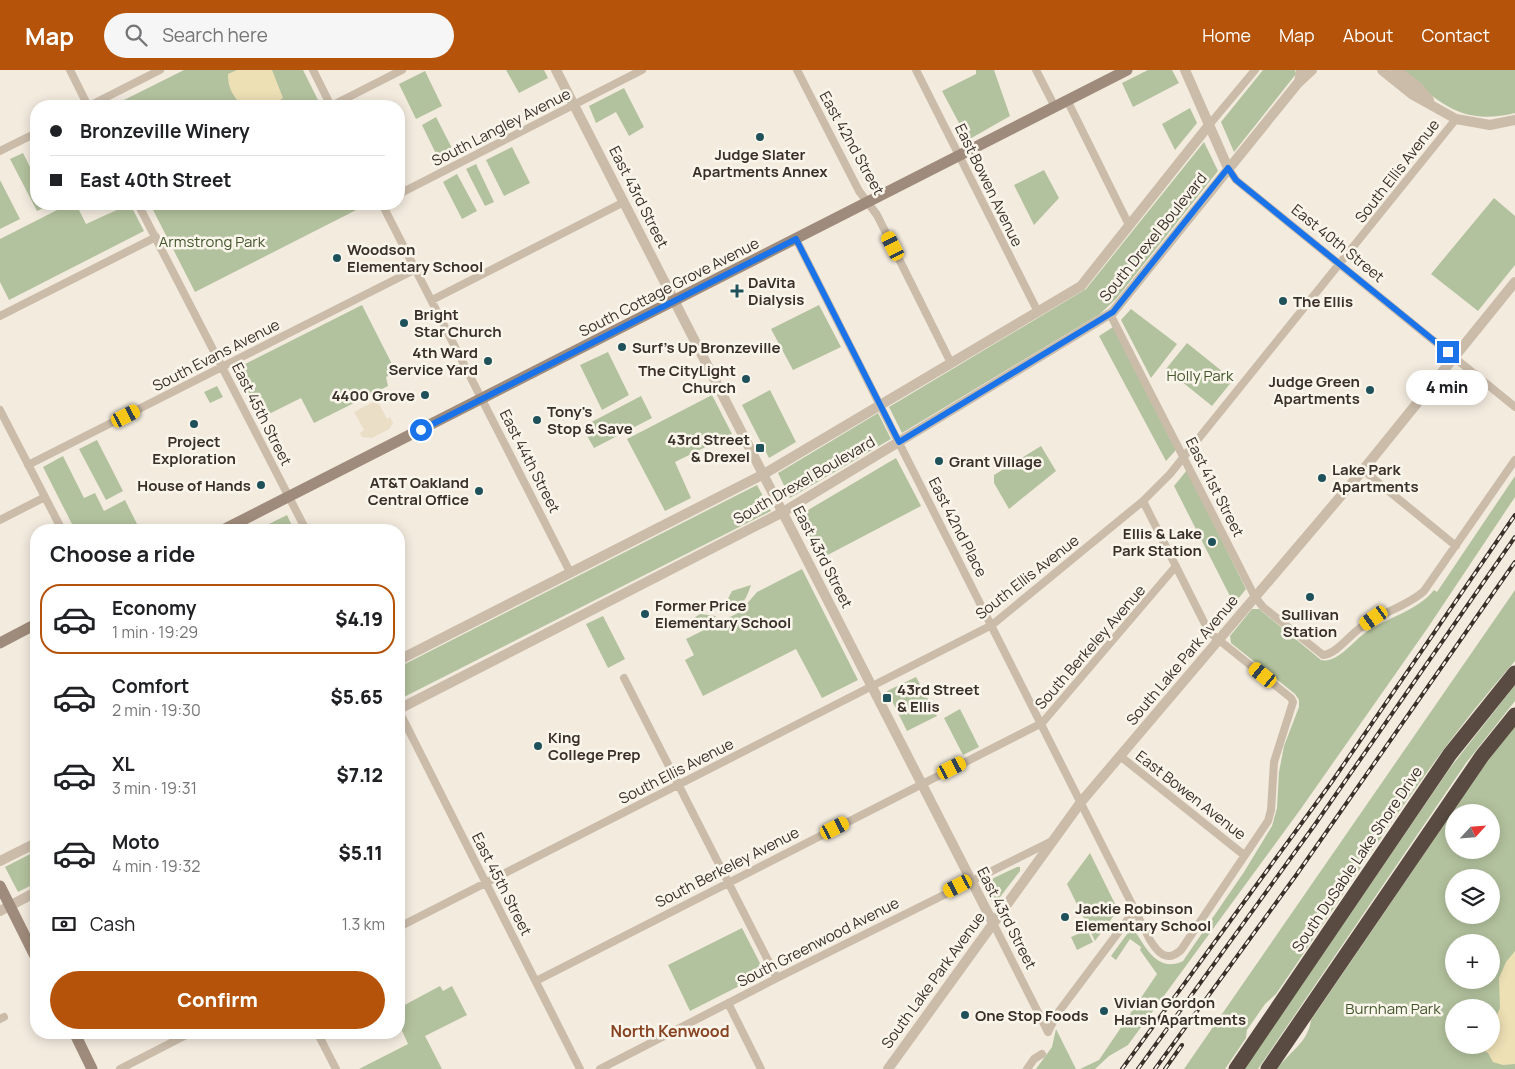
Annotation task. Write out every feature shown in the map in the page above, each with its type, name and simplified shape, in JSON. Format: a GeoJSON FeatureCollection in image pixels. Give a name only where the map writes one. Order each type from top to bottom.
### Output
{"type":"FeatureCollection","features":[{"type":"Feature","properties":{"kind":"highway","name":"South DuSable Lake Shore Drive"},"geometry":{"type":"LineString","coordinates":[[1236,1069],[1450,754],[1515,674]]}},
{"type":"Feature","properties":{"kind":"highway"},"geometry":{"type":"LineString","coordinates":[[1268,1069],[1482,756],[1515,715]]}},
{"type":"Feature","properties":{"kind":"main road","name":"South Cottage Grove Avenue"},"geometry":{"type":"LineString","coordinates":[[235,524],[1127,70]]}},
{"type":"Feature","properties":{"kind":"main road"},"geometry":{"type":"LineString","coordinates":[[0,643],[30,627]]}},
{"type":"Feature","properties":{"kind":"main road"},"geometry":{"type":"LineString","coordinates":[[0,886],[5,908],[30,948]]}},
{"type":"Feature","properties":{"kind":"main road"},"geometry":{"type":"LineString","coordinates":[[77,1039],[92,1069]]}},
{"type":"Feature","properties":{"kind":"street"},"geometry":{"type":"LineString","coordinates":[[70,70],[86,100]]}},
{"type":"Feature","properties":{"kind":"street"},"geometry":{"type":"LineString","coordinates":[[101,100],[160,70]]}},
{"type":"Feature","properties":{"kind":"street"},"geometry":{"type":"LineString","coordinates":[[313,70],[328,100]]}},
{"type":"Feature","properties":{"kind":"street"},"geometry":{"type":"LineString","coordinates":[[343,100],[402,70]]}},
{"type":"Feature","properties":{"kind":"street","name":"East 43rd Street"},"geometry":{"type":"LineString","coordinates":[[556,70],[1048,1032],[1058,1014],[1135,910]]}},
{"type":"Feature","properties":{"kind":"street","name":"South Langley Avenue"},"geometry":{"type":"LineString","coordinates":[[405,191],[642,70]]}},
{"type":"Feature","properties":{"kind":"street","name":"East 42nd Street"},"geometry":{"type":"LineString","coordinates":[[797,70],[859,191],[877,215],[951,363]]}},
{"type":"Feature","properties":{"kind":"street","name":"East Bowen Avenue"},"geometry":{"type":"LineString","coordinates":[[916,70],[1038,312]]}},
{"type":"Feature","properties":{"kind":"street"},"geometry":{"type":"LineString","coordinates":[[1036,70],[1055,107]]}},
{"type":"Feature","properties":{"kind":"street","name":"East 40th Street"},"geometry":{"type":"LineString","coordinates":[[1186,70],[1228,168],[1236,180],[1515,407]]}},
{"type":"Feature","properties":{"kind":"street","name":"South Drexel Boulevard"},"geometry":{"type":"LineString","coordinates":[[405,657],[764,474],[1081,286],[1255,70]]}},
{"type":"Feature","properties":{"kind":"street"},"geometry":{"type":"LineString","coordinates":[[1298,83],[1300,70]]}},
{"type":"Feature","properties":{"kind":"street","name":"South Drexel Boulevard"},"geometry":{"type":"LineString","coordinates":[[405,707],[783,512],[1110,314],[1298,83],[1312,70]]}},
{"type":"Feature","properties":{"kind":"street"},"geometry":{"type":"LineString","coordinates":[[1382,70],[1413,94],[1456,119],[1490,125],[1515,120]]}},
{"type":"Feature","properties":{"kind":"street"},"geometry":{"type":"LineString","coordinates":[[1396,70],[1418,87],[1431,103]]}},
{"type":"Feature","properties":{"kind":"street"},"geometry":{"type":"LineString","coordinates":[[1067,100],[1129,225]]}},
{"type":"Feature","properties":{"kind":"street","name":"South Ellis Avenue"},"geometry":{"type":"LineString","coordinates":[[405,924],[992,626],[1143,501],[1184,456],[1456,119]]}},
{"type":"Feature","properties":{"kind":"street"},"geometry":{"type":"LineString","coordinates":[[0,152],[30,136]]}},
{"type":"Feature","properties":{"kind":"street"},"geometry":{"type":"LineString","coordinates":[[432,300],[624,202]]}},
{"type":"Feature","properties":{"kind":"street","name":"East 45th Street"},"geometry":{"type":"LineString","coordinates":[[141,210],[303,524]]}},
{"type":"Feature","properties":{"kind":"street","name":"East 44th Street"},"geometry":{"type":"LineString","coordinates":[[385,210],[483,398],[570,572]]}},
{"type":"Feature","properties":{"kind":"street"},"geometry":{"type":"LineString","coordinates":[[0,316],[156,237]]}},
{"type":"Feature","properties":{"kind":"street","name":"East 42nd Place"},"geometry":{"type":"LineString","coordinates":[[796,239],[1156,950],[1166,956],[1176,954],[1180,950],[1244,855]]}},
{"type":"Feature","properties":{"kind":"street","name":"South Evans Avenue"},"geometry":{"type":"LineString","coordinates":[[28,465],[416,269]]}},
{"type":"Feature","properties":{"kind":"street","name":"South Lake Park Avenue"},"geometry":{"type":"LineString","coordinates":[[888,1069],[1050,842],[1081,802],[1363,470],[1515,282]]}},
{"type":"Feature","properties":{"kind":"street","name":"East 41st Street"},"geometry":{"type":"LineString","coordinates":[[1110,314],[1255,597],[1263,607],[1318,653],[1328,655],[1374,618],[1418,597],[1456,546]]}},
{"type":"Feature","properties":{"kind":"street"},"geometry":{"type":"LineString","coordinates":[[0,410],[59,524]]}},
{"type":"Feature","properties":{"kind":"street"},"geometry":{"type":"LineString","coordinates":[[1363,470],[1456,546],[1515,460]]}},
{"type":"Feature","properties":{"kind":"street"},"geometry":{"type":"LineString","coordinates":[[0,520],[45,497]]}},
{"type":"Feature","properties":{"kind":"street"},"geometry":{"type":"LineString","coordinates":[[1143,501],[1209,632],[1291,698],[1292,708],[1284,727],[1274,762],[1271,810],[1263,831],[1244,855]]}},
{"type":"Feature","properties":{"kind":"street","name":"South Berkeley Avenue"},"geometry":{"type":"LineString","coordinates":[[536,981],[1042,723],[1176,566]]}},
{"type":"Feature","properties":{"kind":"street"},"geometry":{"type":"LineString","coordinates":[[624,678],[777,978]]}},
{"type":"Feature","properties":{"kind":"street","name":"East 45th Street"},"geometry":{"type":"LineString","coordinates":[[405,722],[580,1069]]}},
{"type":"Feature","properties":{"kind":"street","name":"East Bowen Avenue"},"geometry":{"type":"LineString","coordinates":[[1120,756],[1244,855]]}},
{"type":"Feature","properties":{"kind":"street","name":"South Greenwood Avenue"},"geometry":{"type":"LineString","coordinates":[[600,1069],[971,880],[1050,842]]}},
{"type":"Feature","properties":{"kind":"street"},"geometry":{"type":"LineString","coordinates":[[0,861],[30,846]]}},
{"type":"Feature","properties":{"kind":"street"},"geometry":{"type":"LineString","coordinates":[[5,908],[30,895]]}},
{"type":"Feature","properties":{"kind":"street"},"geometry":{"type":"LineString","coordinates":[[728,1003],[761,1069]]}},
{"type":"Feature","properties":{"kind":"street"},"geometry":{"type":"LineString","coordinates":[[120,1069],[178,1039]]}},
{"type":"Feature","properties":{"kind":"street"},"geometry":{"type":"LineString","coordinates":[[321,1039],[336,1069]]}},
{"type":"Feature","properties":{"kind":"street"},"geometry":{"type":"LineString","coordinates":[[1026,1069],[1034,1059],[1042,1054]]}},
{"type":"Feature","properties":{"kind":"green space"},"geometry":{"type":"Polygon","coordinates":[[[184,70],[303,70],[318,100],[124,100],[184,70]]]}},
{"type":"Feature","properties":{"kind":"green space"},"geometry":{"type":"Polygon","coordinates":[[[506,70],[544,70],[548,78],[519,93],[506,70]]]}},
{"type":"Feature","properties":{"kind":"green space"},"geometry":{"type":"Polygon","coordinates":[[[976,70],[994,70],[1010,116],[968,140],[942,91],[976,74],[976,70]]]}},
{"type":"Feature","properties":{"kind":"green space"},"geometry":{"type":"Polygon","coordinates":[[[1148,70],[1172,70],[1179,83],[1133,107],[1122,83],[1148,70]]]}},
{"type":"Feature","properties":{"kind":"green space"},"geometry":{"type":"Polygon","coordinates":[[[1263,70],[1295,70],[1296,74],[1234,152],[1221,122],[1263,70]]]}},
{"type":"Feature","properties":{"kind":"green space"},"geometry":{"type":"Polygon","coordinates":[[[1402,70],[1515,70],[1515,113],[1480,116],[1452,109],[1440,102],[1402,70]]]}},
{"type":"Feature","properties":{"kind":"green space"},"geometry":{"type":"Polygon","coordinates":[[[425,71],[442,106],[416,119],[399,84],[425,71]]]}},
{"type":"Feature","properties":{"kind":"green space"},"geometry":{"type":"Polygon","coordinates":[[[624,88],[644,127],[629,136],[616,112],[596,123],[589,106],[624,88]]]}},
{"type":"Feature","properties":{"kind":"green space"},"geometry":{"type":"Polygon","coordinates":[[[1190,108],[1197,123],[1175,150],[1162,124],[1190,108]]]}},
{"type":"Feature","properties":{"kind":"green space"},"geometry":{"type":"Polygon","coordinates":[[[436,117],[455,154],[440,162],[422,125],[436,117]]]}},
{"type":"Feature","properties":{"kind":"green space"},"geometry":{"type":"Polygon","coordinates":[[[1204,142],[1218,171],[1116,299],[1100,314],[902,433],[889,407],[1086,289],[1204,142]]]}},
{"type":"Feature","properties":{"kind":"green space"},"geometry":{"type":"Polygon","coordinates":[[[512,147],[530,183],[504,196],[486,160],[512,147]]]}},
{"type":"Feature","properties":{"kind":"green space"},"geometry":{"type":"Polygon","coordinates":[[[23,153],[30,167],[30,198],[10,159],[23,153]]]}},
{"type":"Feature","properties":{"kind":"green space"},"geometry":{"type":"Polygon","coordinates":[[[476,164],[494,202],[485,206],[466,169],[476,164]]]}},
{"type":"Feature","properties":{"kind":"green space"},"geometry":{"type":"Polygon","coordinates":[[[1044,170],[1059,198],[1034,225],[1014,185],[1044,170]]]}},
{"type":"Feature","properties":{"kind":"green space"},"geometry":{"type":"Polygon","coordinates":[[[457,174],[477,211],[462,219],[443,182],[457,174]]]}},
{"type":"Feature","properties":{"kind":"green space"},"geometry":{"type":"Polygon","coordinates":[[[0,180],[20,219],[0,229],[0,180]]]}},
{"type":"Feature","properties":{"kind":"green space"},"geometry":{"type":"Polygon","coordinates":[[[1494,198],[1515,216],[1515,265],[1478,311],[1431,274],[1494,198]]]}},
{"type":"Feature","properties":{"kind":"green space"},"geometry":{"type":"Polygon","coordinates":[[[57,210],[79,210],[86,224],[117,210],[133,210],[144,231],[9,300],[0,282],[0,239],[57,210]]]}},
{"type":"Feature","properties":{"kind":"green space","name":"Armstrong Park"},"geometry":{"type":"Polygon","coordinates":[[[153,210],[356,210],[195,292],[153,210]]]}},
{"type":"Feature","properties":{"kind":"green space"},"geometry":{"type":"Polygon","coordinates":[[[362,305],[396,372],[386,377],[388,386],[314,423],[301,398],[259,419],[234,371],[235,369],[362,305]]]}},
{"type":"Feature","properties":{"kind":"green space"},"geometry":{"type":"Polygon","coordinates":[[[819,305],[841,347],[793,370],[771,329],[819,305]]]}},
{"type":"Feature","properties":{"kind":"green space"},"geometry":{"type":"Polygon","coordinates":[[[1131,309],[1177,344],[1151,378],[1121,320],[1131,309]]]}},
{"type":"Feature","properties":{"kind":"green space"},"geometry":{"type":"Polygon","coordinates":[[[1113,327],[1176,450],[1166,461],[1099,336],[1113,327]]]}},
{"type":"Feature","properties":{"kind":"green space","name":"Holly Park"},"geometry":{"type":"Polygon","coordinates":[[[1187,343],[1233,380],[1212,406],[1166,369],[1187,343]]]}},
{"type":"Feature","properties":{"kind":"green space"},"geometry":{"type":"Polygon","coordinates":[[[608,352],[629,395],[602,410],[580,365],[608,352]]]}},
{"type":"Feature","properties":{"kind":"green space"},"geometry":{"type":"Polygon","coordinates":[[[217,386],[223,397],[210,403],[204,392],[217,386]]]}},
{"type":"Feature","properties":{"kind":"green space"},"geometry":{"type":"Polygon","coordinates":[[[770,390],[796,442],[769,458],[742,405],[770,390]]]}},
{"type":"Feature","properties":{"kind":"green space"},"geometry":{"type":"Polygon","coordinates":[[[712,395],[732,434],[675,462],[691,498],[665,511],[627,439],[712,395]]]}},
{"type":"Feature","properties":{"kind":"green space"},"geometry":{"type":"Polygon","coordinates":[[[641,396],[652,418],[594,448],[582,427],[641,396]]]}},
{"type":"Feature","properties":{"kind":"green space"},"geometry":{"type":"Polygon","coordinates":[[[878,413],[891,439],[790,498],[778,473],[878,413]]]}},
{"type":"Feature","properties":{"kind":"green space"},"geometry":{"type":"Polygon","coordinates":[[[97,440],[123,491],[106,500],[79,449],[97,440]]]}},
{"type":"Feature","properties":{"kind":"green space"},"geometry":{"type":"Polygon","coordinates":[[[1041,446],[1056,471],[1009,509],[994,483],[994,475],[1041,446]]]}},
{"type":"Feature","properties":{"kind":"green space"},"geometry":{"type":"Polygon","coordinates":[[[63,456],[84,498],[95,493],[104,511],[125,500],[137,524],[72,524],[43,467],[63,456]]]}},
{"type":"Feature","properties":{"kind":"green space"},"geometry":{"type":"Polygon","coordinates":[[[896,458],[921,506],[820,559],[798,516],[896,458]]]}},
{"type":"Feature","properties":{"kind":"green space","name":"Ellis & Lake Park Station"},"geometry":{"type":"Polygon","coordinates":[[[1187,470],[1246,589],[1234,604],[1174,486],[1187,470]]]}},
{"type":"Feature","properties":{"kind":"green space"},"geometry":{"type":"Polygon","coordinates":[[[1515,476],[1515,497],[1429,626],[1300,810],[1128,1045],[1109,1056],[1095,1069],[1080,1069],[1099,1060],[1157,974],[1140,950],[1141,947],[1130,939],[1116,960],[1111,956],[1132,926],[1152,956],[1159,961],[1166,964],[1174,964],[1183,961],[1244,872],[1272,826],[1277,808],[1279,772],[1284,746],[1299,707],[1299,700],[1295,694],[1231,643],[1230,636],[1252,609],[1259,609],[1321,660],[1333,659],[1365,633],[1420,603],[1434,590],[1437,592],[1515,476]]]}},
{"type":"Feature","properties":{"kind":"green space"},"geometry":{"type":"Polygon","coordinates":[[[757,485],[771,511],[405,696],[405,664],[757,485]]]}},
{"type":"Feature","properties":{"kind":"green space"},"geometry":{"type":"Polygon","coordinates":[[[287,515],[291,524],[269,524],[287,515]]]}},
{"type":"Feature","properties":{"kind":"green space"},"geometry":{"type":"Polygon","coordinates":[[[802,569],[858,680],[822,698],[796,649],[703,696],[685,660],[694,655],[686,639],[740,612],[757,592],[802,569]]]}},
{"type":"Feature","properties":{"kind":"green space"},"geometry":{"type":"Polygon","coordinates":[[[751,585],[740,605],[720,614],[732,591],[751,585]]]}},
{"type":"Feature","properties":{"kind":"green space"},"geometry":{"type":"Polygon","coordinates":[[[1515,590],[1515,661],[1482,700],[1420,782],[1276,994],[1265,1004],[1247,1030],[1246,1038],[1225,1069],[1184,1069],[1515,590]]]}},
{"type":"Feature","properties":{"kind":"green space"},"geometry":{"type":"Polygon","coordinates":[[[700,614],[716,616],[705,627],[689,630],[692,619],[700,614]]]}},
{"type":"Feature","properties":{"kind":"green space"},"geometry":{"type":"Polygon","coordinates":[[[603,616],[625,659],[608,668],[586,624],[603,616]]]}},
{"type":"Feature","properties":{"kind":"green space"},"geometry":{"type":"Polygon","coordinates":[[[916,677],[937,716],[907,731],[887,691],[916,677]]]}},
{"type":"Feature","properties":{"kind":"green space"},"geometry":{"type":"Polygon","coordinates":[[[1515,685],[1515,701],[1466,763],[1258,1069],[1244,1069],[1450,768],[1515,685]]]}},
{"type":"Feature","properties":{"kind":"green space"},"geometry":{"type":"Polygon","coordinates":[[[960,709],[979,747],[963,755],[944,718],[960,709]]]}},
{"type":"Feature","properties":{"kind":"green space","name":"Burnham Park"},"geometry":{"type":"Polygon","coordinates":[[[1515,726],[1515,1069],[1277,1069],[1302,1041],[1311,1020],[1445,823],[1445,859],[1500,859],[1500,804],[1458,804],[1486,763],[1515,726]]]}},
{"type":"Feature","properties":{"kind":"green space"},"geometry":{"type":"Polygon","coordinates":[[[1090,853],[1118,910],[1095,941],[1067,884],[1090,853]]]}},
{"type":"Feature","properties":{"kind":"green space"},"geometry":{"type":"Polygon","coordinates":[[[30,854],[30,886],[18,892],[5,867],[30,854]]]}},
{"type":"Feature","properties":{"kind":"green space"},"geometry":{"type":"Polygon","coordinates":[[[1020,867],[1020,871],[994,905],[983,883],[1020,867]]]}},
{"type":"Feature","properties":{"kind":"green space"},"geometry":{"type":"Polygon","coordinates":[[[742,928],[765,973],[690,1011],[668,965],[742,928]]]}},
{"type":"Feature","properties":{"kind":"green space"},"geometry":{"type":"Polygon","coordinates":[[[1087,930],[1093,942],[1077,950],[1071,937],[1087,930]]]}},
{"type":"Feature","properties":{"kind":"green space"},"geometry":{"type":"Polygon","coordinates":[[[440,986],[443,991],[452,986],[467,1015],[425,1036],[442,1069],[359,1069],[408,1044],[405,1037],[405,1005],[440,986]]]}},
{"type":"Feature","properties":{"kind":"green space"},"geometry":{"type":"Polygon","coordinates":[[[1056,1029],[1076,1069],[1036,1069],[1052,1047],[1056,1029]]]}},
{"type":"Feature","properties":{"kind":"sand"},"geometry":{"type":"Polygon","coordinates":[[[237,70],[272,70],[283,98],[280,100],[238,100],[231,90],[228,74],[237,70]]]}},
{"type":"Feature","properties":{"kind":"sand"},"geometry":{"type":"Polygon","coordinates":[[[1515,951],[1515,1064],[1503,1065],[1493,1062],[1489,1054],[1500,1054],[1500,976],[1506,962],[1515,951]]]}},
{"type":"Feature","properties":{"kind":"shaded area"},"geometry":{"type":"Polygon","coordinates":[[[377,400],[387,419],[390,417],[393,423],[389,429],[372,438],[362,437],[360,433],[364,430],[354,412],[377,400]]]}},
{"type":"Feature","properties":{"kind":"railway"},"geometry":{"type":"LineString","coordinates":[[1122,1069],[1331,783],[1515,515]]}},
{"type":"Feature","properties":{"kind":"railway"},"geometry":{"type":"LineString","coordinates":[[1138,1069],[1316,823],[1515,537]]}},
{"type":"Feature","properties":{"kind":"railway"},"geometry":{"type":"LineString","coordinates":[[1155,1069],[1297,874],[1515,562]]}},
{"type":"Feature","properties":{"kind":"railway"},"geometry":{"type":"LineString","coordinates":[[1165,1069],[1182,1045]]}},
{"type":"Feature","properties":{"kind":"place","name":"Judge Slater Apartments Annex"},"geometry":{"type":"Point","coordinates":[760,137]}},
{"type":"Feature","properties":{"kind":"place","name":"Woodson Elementary School"},"geometry":{"type":"Point","coordinates":[337,258]}},
{"type":"Feature","properties":{"kind":"place","name":"DaVita Dialysis"},"geometry":{"type":"Point","coordinates":[737,291]}},
{"type":"Feature","properties":{"kind":"place","name":"The Ellis"},"geometry":{"type":"Point","coordinates":[1283,301]}},
{"type":"Feature","properties":{"kind":"place","name":"Bright Star Church"},"geometry":{"type":"Point","coordinates":[404,323]}},
{"type":"Feature","properties":{"kind":"place","name":"Surf's Up Bronzeville"},"geometry":{"type":"Point","coordinates":[622,347]}},
{"type":"Feature","properties":{"kind":"place","name":"4th Ward Service Yard"},"geometry":{"type":"Point","coordinates":[488,361]}},
{"type":"Feature","properties":{"kind":"place","name":"The CityLight Church"},"geometry":{"type":"Point","coordinates":[746,379]}},
{"type":"Feature","properties":{"kind":"place","name":"Judge Green Apartments"},"geometry":{"type":"Point","coordinates":[1370,390]}},
{"type":"Feature","properties":{"kind":"place","name":"4400 Grove"},"geometry":{"type":"Point","coordinates":[425,395]}},
{"type":"Feature","properties":{"kind":"place","name":"Tony's Stop & Save"},"geometry":{"type":"Point","coordinates":[537,420]}},
{"type":"Feature","properties":{"kind":"place","name":"Project Exploration"},"geometry":{"type":"Point","coordinates":[194,424]}},
{"type":"Feature","properties":{"kind":"place","name":"43rd Street & Drexel"},"geometry":{"type":"Point","coordinates":[760,448]}},
{"type":"Feature","properties":{"kind":"place","name":"Grant Village"},"geometry":{"type":"Point","coordinates":[939,461]}},
{"type":"Feature","properties":{"kind":"place","name":"Lake Park Apartments"},"geometry":{"type":"Point","coordinates":[1322,478]}},
{"type":"Feature","properties":{"kind":"place","name":"House of Hands"},"geometry":{"type":"Point","coordinates":[261,485]}},
{"type":"Feature","properties":{"kind":"place","name":"AT&T Oakland Central Office"},"geometry":{"type":"Point","coordinates":[479,491]}},
{"type":"Feature","properties":{"kind":"place","name":"Ellis & Lake Park Station"},"geometry":{"type":"Point","coordinates":[1212,542]}},
{"type":"Feature","properties":{"kind":"place","name":"Sullivan Station"},"geometry":{"type":"Point","coordinates":[1310,597]}},
{"type":"Feature","properties":{"kind":"place","name":"Former Price Elementary School"},"geometry":{"type":"Point","coordinates":[645,614]}},
{"type":"Feature","properties":{"kind":"place","name":"43rd Street & Ellis"},"geometry":{"type":"Point","coordinates":[887,698]}},
{"type":"Feature","properties":{"kind":"place","name":"King College Prep"},"geometry":{"type":"Point","coordinates":[538,746]}},
{"type":"Feature","properties":{"kind":"place","name":"Jackie Robinson Elementary School"},"geometry":{"type":"Point","coordinates":[1065,917]}},
{"type":"Feature","properties":{"kind":"place","name":"Vivian Gordon Harsh Apartments"},"geometry":{"type":"Point","coordinates":[1104,1011]}},
{"type":"Feature","properties":{"kind":"place","name":"One Stop Foods"},"geometry":{"type":"Point","coordinates":[965,1015]}},
{"type":"Feature","properties":{"kind":"district","name":"North Kenwood"},"geometry":{"type":"Point","coordinates":[670,1031]}},
{"type":"Feature","properties":{"kind":"route"},"geometry":{"type":"LineString","coordinates":[[421,430],[796,239],[899,442],[1113,312],[1228,168],[1236,180],[1448,352]]}}]}
